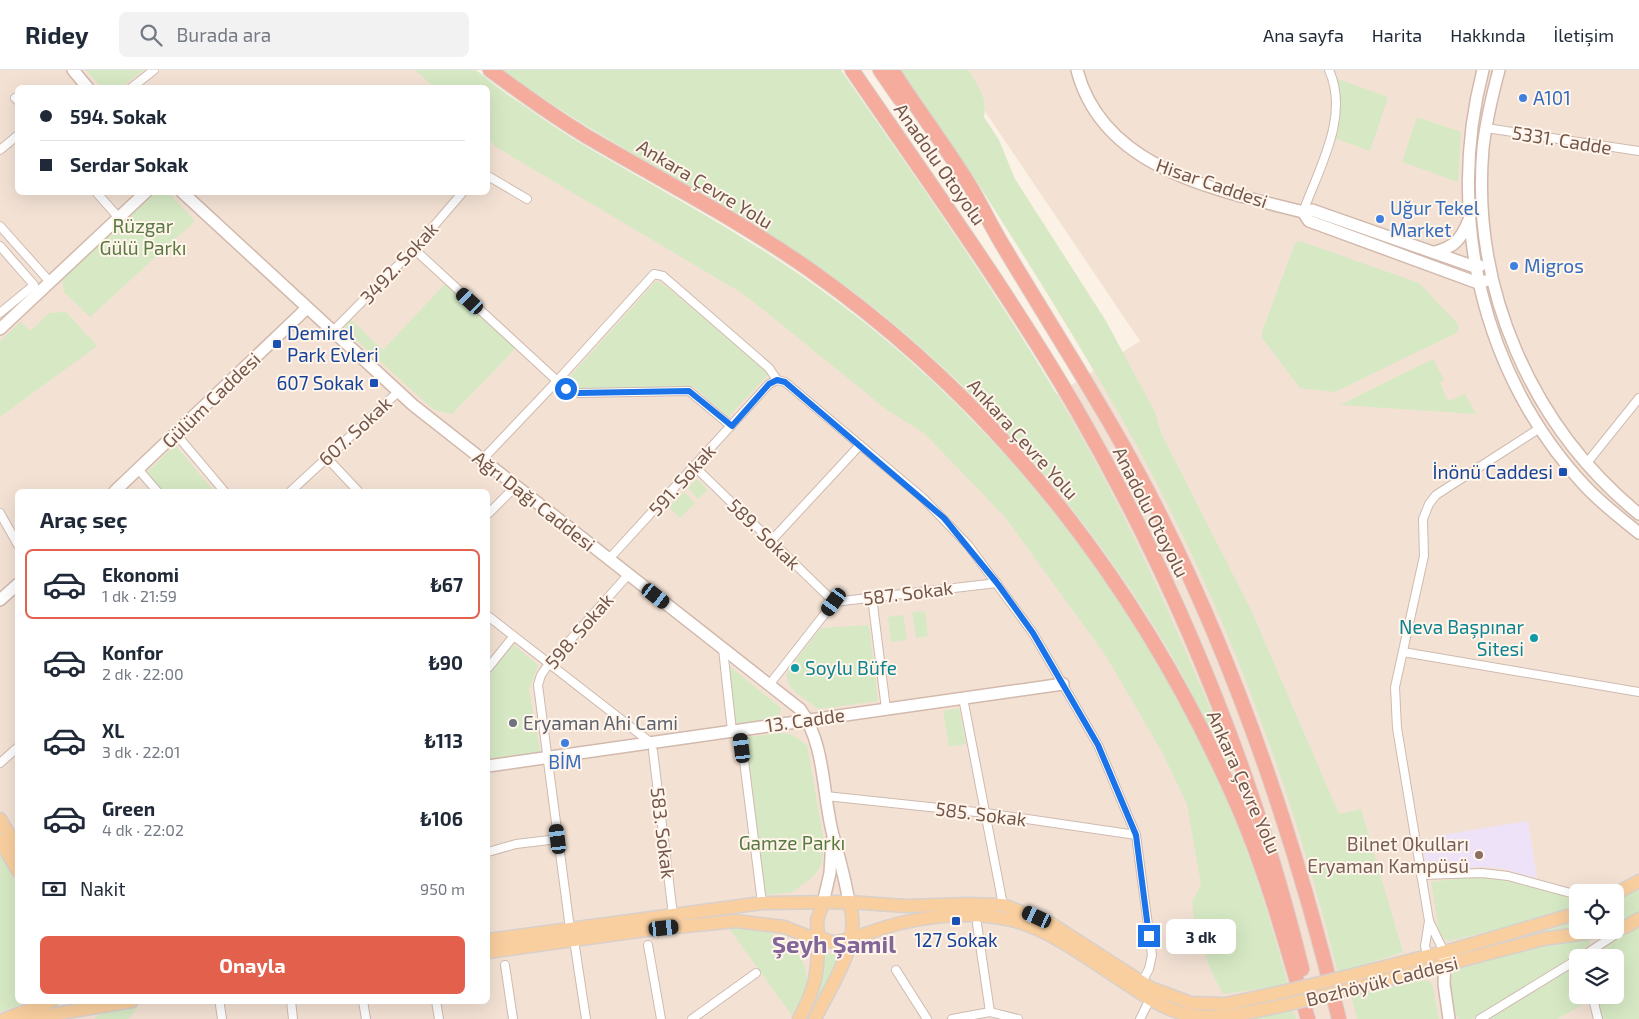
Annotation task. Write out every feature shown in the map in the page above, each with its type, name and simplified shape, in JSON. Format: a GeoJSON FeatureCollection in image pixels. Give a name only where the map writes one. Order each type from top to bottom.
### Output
{"type":"FeatureCollection","features":[{"type":"Feature","properties":{"kind":"highway","name":"Ankara Çevre Yolu"},"geometry":{"type":"LineString","coordinates":[[490,70],[584,135],[754,233],[810,270],[862,309],[931,368],[1026,465],[1094,549],[1132,606],[1190,708],[1236,803],[1256,852],[1308,1019]]}},
{"type":"Feature","properties":{"kind":"highway","name":"Anadolu Otoyolu"},"geometry":{"type":"LineString","coordinates":[[852,70],[1008,297],[1090,433],[1139,526],[1186,627],[1242,769],[1280,888],[1314,1019]]}},
{"type":"Feature","properties":{"kind":"highway","name":"Anadolu Otoyolu"},"geometry":{"type":"LineString","coordinates":[[880,70],[1005,249]]}},
{"type":"Feature","properties":{"kind":"highway","name":"Ankara Çevre Yolu"},"geometry":{"type":"LineString","coordinates":[[892,70],[964,176],[1005,249],[1088,383],[1144,484],[1212,629],[1247,714],[1289,836],[1339,1019]]}},
{"type":"Feature","properties":{"kind":"main road"},"geometry":{"type":"LineString","coordinates":[[73,70],[86,85]]}},
{"type":"Feature","properties":{"kind":"main road","name":"Hisar Caddesi"},"geometry":{"type":"LineString","coordinates":[[1077,70],[1088,97],[1103,122],[1117,137],[1139,155],[1178,175],[1242,196],[1303,212],[1312,210],[1476,266]]}},
{"type":"Feature","properties":{"kind":"main road"},"geometry":{"type":"LineString","coordinates":[[1484,70],[1472,126],[1468,168],[1470,219],[1478,282],[1502,354],[1518,390],[1540,428],[1585,486],[1639,533]]}},
{"type":"Feature","properties":{"kind":"main road"},"geometry":{"type":"LineString","coordinates":[[1499,70],[1486,128],[1482,192],[1492,280],[1513,344],[1529,378],[1555,424],[1586,464],[1639,514]]}},
{"type":"Feature","properties":{"kind":"main road"},"geometry":{"type":"LineString","coordinates":[[1472,126],[1486,128]]}},
{"type":"Feature","properties":{"kind":"main road"},"geometry":{"type":"LineString","coordinates":[[0,329],[143,195]]}},
{"type":"Feature","properties":{"kind":"main road","name":"Ağrı Dağı Caddesi"},"geometry":{"type":"LineString","coordinates":[[185,195],[398,392],[800,709],[812,729],[832,834],[844,870],[849,902]]}},
{"type":"Feature","properties":{"kind":"main road","name":"Hisar Caddesi"},"geometry":{"type":"LineString","coordinates":[[1303,212],[1308,221],[1478,282]]}},
{"type":"Feature","properties":{"kind":"main road"},"geometry":{"type":"LineString","coordinates":[[1435,252],[1447,249],[1457,242],[1470,219]]}},
{"type":"Feature","properties":{"kind":"main road"},"geometry":{"type":"LineString","coordinates":[[1362,241],[1367,228]]}},
{"type":"Feature","properties":{"kind":"main road"},"geometry":{"type":"LineString","coordinates":[[1476,266],[1490,264]]}},
{"type":"Feature","properties":{"kind":"main road"},"geometry":{"type":"LineString","coordinates":[[1478,282],[1492,280]]}},
{"type":"Feature","properties":{"kind":"main road","name":"Gülüm Caddesi"},"geometry":{"type":"LineString","coordinates":[[117,489],[307,308]]}},
{"type":"Feature","properties":{"kind":"main road"},"geometry":{"type":"LineString","coordinates":[[0,600],[15,587]]}},
{"type":"Feature","properties":{"kind":"main road","name":"13. Cadde"},"geometry":{"type":"LineString","coordinates":[[490,766],[651,747],[736,730],[807,719],[1063,684]]}},
{"type":"Feature","properties":{"kind":"main road"},"geometry":{"type":"LineString","coordinates":[[0,819],[9,838],[15,860]]}},
{"type":"Feature","properties":{"kind":"main road","name":"Ağrı Dağı Caddesi"},"geometry":{"type":"LineString","coordinates":[[823,902],[830,873],[832,834]]}},
{"type":"Feature","properties":{"kind":"main road"},"geometry":{"type":"LineString","coordinates":[[1624,889],[1639,881]]}},
{"type":"Feature","properties":{"kind":"main road"},"geometry":{"type":"LineString","coordinates":[[799,1019],[812,994],[818,969],[817,920],[823,902]]}},
{"type":"Feature","properties":{"kind":"main road"},"geometry":{"type":"LineString","coordinates":[[490,952],[673,915],[762,903],[849,902],[854,919],[852,937],[815,1019]]}},
{"type":"Feature","properties":{"kind":"main road","name":"Bozhöyük Caddesi"},"geometry":{"type":"LineString","coordinates":[[849,902],[906,906],[1003,905],[1050,924],[1142,982],[1172,998],[1204,1004],[1225,1004],[1282,992],[1432,969],[1445,959],[1569,916]]}},
{"type":"Feature","properties":{"kind":"main road","name":"Bozhöyük Caddesi"},"geometry":{"type":"LineString","coordinates":[[852,937],[887,926],[924,918],[978,915],[1011,920],[1049,935],[1150,1000],[1172,1010],[1201,1016],[1232,1015],[1285,1006],[1428,957],[1445,959],[1543,939],[1569,937]]}},
{"type":"Feature","properties":{"kind":"main road"},"geometry":{"type":"LineString","coordinates":[[1624,926],[1639,919]]}},
{"type":"Feature","properties":{"kind":"main road"},"geometry":{"type":"LineString","coordinates":[[490,940],[736,920],[784,927],[806,936],[818,937],[833,942],[852,937]]}},
{"type":"Feature","properties":{"kind":"main road"},"geometry":{"type":"LineString","coordinates":[[1428,957],[1432,969],[1444,984]]}},
{"type":"Feature","properties":{"kind":"main road"},"geometry":{"type":"LineString","coordinates":[[1445,959],[1444,984],[1449,1019]]}},
{"type":"Feature","properties":{"kind":"main road"},"geometry":{"type":"LineString","coordinates":[[5,1019],[44,1004]]}},
{"type":"Feature","properties":{"kind":"main road"},"geometry":{"type":"LineString","coordinates":[[35,1018],[65,1011],[84,1010],[116,1004]]}},
{"type":"Feature","properties":{"kind":"street"},"geometry":{"type":"LineString","coordinates":[[135,85],[154,70]]}},
{"type":"Feature","properties":{"kind":"street"},"geometry":{"type":"LineString","coordinates":[[1303,212],[1336,121],[1336,90],[1329,70]]}},
{"type":"Feature","properties":{"kind":"street","name":"5331. Cadde"},"geometry":{"type":"LineString","coordinates":[[1486,128],[1639,151]]}},
{"type":"Feature","properties":{"kind":"street"},"geometry":{"type":"LineString","coordinates":[[0,150],[15,137]]}},
{"type":"Feature","properties":{"kind":"street"},"geometry":{"type":"LineString","coordinates":[[490,177],[527,198]]}},
{"type":"Feature","properties":{"kind":"street"},"geometry":{"type":"LineString","coordinates":[[99,195],[119,218]]}},
{"type":"Feature","properties":{"kind":"street","name":"3492. Sokak"},"geometry":{"type":"LineString","coordinates":[[333,331],[414,249],[460,195]]}},
{"type":"Feature","properties":{"kind":"street"},"geometry":{"type":"LineString","coordinates":[[0,226],[50,282]]}},
{"type":"Feature","properties":{"kind":"street"},"geometry":{"type":"LineString","coordinates":[[0,246],[34,285],[0,313]]}},
{"type":"Feature","properties":{"kind":"street"},"geometry":{"type":"LineString","coordinates":[[414,249],[566,389],[578,393],[689,391],[732,426]]}},
{"type":"Feature","properties":{"kind":"street"},"geometry":{"type":"LineString","coordinates":[[482,460],[557,382],[654,274],[663,276],[769,368],[777,380],[785,382],[944,518],[997,583],[1033,633],[1098,745],[1136,835],[1152,955],[1142,982]]}},
{"type":"Feature","properties":{"kind":"street","name":"591. Sokak"},"geometry":{"type":"LineString","coordinates":[[609,559],[769,384],[777,380]]}},
{"type":"Feature","properties":{"kind":"street","name":"607. Sokak"},"geometry":{"type":"LineString","coordinates":[[293,489],[398,392]]}},
{"type":"Feature","properties":{"kind":"street"},"geometry":{"type":"LineString","coordinates":[[1586,464],[1639,398]]}},
{"type":"Feature","properties":{"kind":"street"},"geometry":{"type":"LineString","coordinates":[[1445,959],[1429,921],[1396,716],[1396,686],[1424,556],[1422,528],[1425,513],[1436,495],[1540,428]]}},
{"type":"Feature","properties":{"kind":"street"},"geometry":{"type":"LineString","coordinates":[[176,434],[222,489]]}},
{"type":"Feature","properties":{"kind":"street"},"geometry":{"type":"LineString","coordinates":[[772,542],[860,445]]}},
{"type":"Feature","properties":{"kind":"street"},"geometry":{"type":"LineString","coordinates":[[327,458],[356,489]]}},
{"type":"Feature","properties":{"kind":"street","name":"589. Sokak"},"geometry":{"type":"LineString","coordinates":[[694,466],[834,602]]}},
{"type":"Feature","properties":{"kind":"street"},"geometry":{"type":"LineString","coordinates":[[138,469],[155,489]]}},
{"type":"Feature","properties":{"kind":"street"},"geometry":{"type":"LineString","coordinates":[[490,512],[516,486]]}},
{"type":"Feature","properties":{"kind":"street"},"geometry":{"type":"LineString","coordinates":[[0,513],[15,540]]}},
{"type":"Feature","properties":{"kind":"street","name":"598. Sokak"},"geometry":{"type":"LineString","coordinates":[[586,1019],[558,839],[538,688],[541,675],[548,665],[628,575]]}},
{"type":"Feature","properties":{"kind":"street","name":"587. Sokak"},"geometry":{"type":"LineString","coordinates":[[834,602],[997,583]]}},
{"type":"Feature","properties":{"kind":"street"},"geometry":{"type":"LineString","coordinates":[[872,598],[886,709]]}},
{"type":"Feature","properties":{"kind":"street"},"geometry":{"type":"LineString","coordinates":[[769,685],[834,602]]}},
{"type":"Feature","properties":{"kind":"street"},"geometry":{"type":"LineString","coordinates":[[490,618],[651,747]]}},
{"type":"Feature","properties":{"kind":"street"},"geometry":{"type":"LineString","coordinates":[[490,666],[514,637]]}},
{"type":"Feature","properties":{"kind":"street"},"geometry":{"type":"LineString","coordinates":[[723,649],[762,903]]}},
{"type":"Feature","properties":{"kind":"street"},"geometry":{"type":"LineString","coordinates":[[1402,652],[1639,692]]}},
{"type":"Feature","properties":{"kind":"street"},"geometry":{"type":"LineString","coordinates":[[963,698],[1003,905]]}},
{"type":"Feature","properties":{"kind":"street","name":"583. Sokak"},"geometry":{"type":"LineString","coordinates":[[651,747],[673,915]]}},
{"type":"Feature","properties":{"kind":"street"},"geometry":{"type":"LineString","coordinates":[[0,763],[15,750]]}},
{"type":"Feature","properties":{"kind":"street","name":"585. Sokak"},"geometry":{"type":"LineString","coordinates":[[826,796],[986,813],[1136,835]]}},
{"type":"Feature","properties":{"kind":"street"},"geometry":{"type":"LineString","coordinates":[[490,851],[516,844],[558,839]]}},
{"type":"Feature","properties":{"kind":"street"},"geometry":{"type":"LineString","coordinates":[[1421,875],[1482,873],[1508,876],[1569,893]]}},
{"type":"Feature","properties":{"kind":"street"},"geometry":{"type":"LineString","coordinates":[[1428,957],[1426,946],[1429,921]]}},
{"type":"Feature","properties":{"kind":"street"},"geometry":{"type":"LineString","coordinates":[[977,924],[990,1012]]}},
{"type":"Feature","properties":{"kind":"street"},"geometry":{"type":"LineString","coordinates":[[1589,949],[1598,939]]}},
{"type":"Feature","properties":{"kind":"street"},"geometry":{"type":"LineString","coordinates":[[648,945],[661,1019]]}},
{"type":"Feature","properties":{"kind":"street"},"geometry":{"type":"LineString","coordinates":[[1480,1019],[1569,964]]}},
{"type":"Feature","properties":{"kind":"street"},"geometry":{"type":"LineString","coordinates":[[505,965],[513,1019]]}},
{"type":"Feature","properties":{"kind":"street"},"geometry":{"type":"LineString","coordinates":[[896,970],[927,1019]]}},
{"type":"Feature","properties":{"kind":"street"},"geometry":{"type":"LineString","coordinates":[[692,1019],[756,973]]}},
{"type":"Feature","properties":{"kind":"street"},"geometry":{"type":"LineString","coordinates":[[1140,1019],[1150,1000]]}},
{"type":"Feature","properties":{"kind":"street"},"geometry":{"type":"LineString","coordinates":[[292,1004],[294,1019]]}},
{"type":"Feature","properties":{"kind":"street"},"geometry":{"type":"LineString","coordinates":[[364,1004],[366,1019]]}},
{"type":"Feature","properties":{"kind":"street"},"geometry":{"type":"LineString","coordinates":[[436,1004],[438,1019]]}},
{"type":"Feature","properties":{"kind":"street"},"geometry":{"type":"LineString","coordinates":[[1594,1004],[1598,1019]]}},
{"type":"Feature","properties":{"kind":"street"},"geometry":{"type":"LineString","coordinates":[[220,1005],[222,1019]]}},
{"type":"Feature","properties":{"kind":"street"},"geometry":{"type":"LineString","coordinates":[[952,1019],[990,1012],[1018,1019]]}},
{"type":"Feature","properties":{"kind":"shaded area"},"geometry":{"type":"Polygon","coordinates":[[[0,70],[424,70],[449,85],[15,85],[15,195],[490,195],[490,111],[655,214],[965,453],[1140,341],[957,70],[1639,70],[1639,1019],[0,1019],[0,70]]]}},
{"type":"Feature","properties":{"kind":"shaded area","name":"Bilnet Okulları Eryaman Kampüsü"},"geometry":{"type":"Polygon","coordinates":[[[1528,821],[1537,878],[1499,868],[1482,867],[1441,870],[1426,866],[1423,845],[1436,836],[1528,821]]]}},
{"type":"Feature","properties":{"kind":"green space"},"geometry":{"type":"Polygon","coordinates":[[[86,70],[144,70],[124,85],[99,85],[86,70]]]}},
{"type":"Feature","properties":{"kind":"green space"},"geometry":{"type":"Polygon","coordinates":[[[415,70],[477,71],[505,93],[564,133],[680,200],[814,284],[902,354],[962,409],[1017,469],[1069,533],[1117,599],[1160,669],[1198,740],[1241,835],[1263,898],[1288,985],[1223,994],[1211,971],[1195,926],[1192,902],[1201,885],[1187,804],[1162,752],[1106,656],[1005,517],[924,433],[887,410],[745,295],[496,147],[490,141],[490,85],[432,85],[415,70]]]}},
{"type":"Feature","properties":{"kind":"green space"},"geometry":{"type":"Polygon","coordinates":[[[502,70],[841,70],[996,297],[1082,438],[1144,559],[1182,642],[1235,768],[1229,771],[1171,653],[1089,530],[1005,430],[960,384],[912,340],[862,299],[810,261],[772,236],[577,120],[502,70]]]}},
{"type":"Feature","properties":{"kind":"green space"},"geometry":{"type":"Polygon","coordinates":[[[901,70],[968,70],[979,87],[984,103],[984,117],[999,140],[1015,179],[1106,321],[1155,412],[1161,433],[1252,612],[1339,814],[1361,809],[1403,952],[1338,973],[1299,831],[1276,762],[1223,624],[1193,557],[1161,491],[1126,426],[1071,332],[975,179],[918,98],[901,70]]]}},
{"type":"Feature","properties":{"kind":"green space"},"geometry":{"type":"Polygon","coordinates":[[[1335,78],[1388,97],[1370,151],[1332,137],[1335,78]]]}},
{"type":"Feature","properties":{"kind":"green space"},"geometry":{"type":"Polygon","coordinates":[[[1417,117],[1461,132],[1458,182],[1402,162],[1417,117]]]}},
{"type":"Feature","properties":{"kind":"green space","name":"Rüzgar Gülü Parkı"},"geometry":{"type":"Polygon","coordinates":[[[153,195],[171,195],[195,221],[90,317],[64,292],[62,279],[153,195]]]}},
{"type":"Feature","properties":{"kind":"green space"},"geometry":{"type":"Polygon","coordinates":[[[1300,241],[1419,283],[1458,324],[1458,332],[1335,392],[1300,388],[1262,338],[1262,332],[1295,243],[1300,241]]]}},
{"type":"Feature","properties":{"kind":"green space"},"geometry":{"type":"Polygon","coordinates":[[[656,281],[662,283],[769,374],[728,417],[693,386],[608,390],[575,387],[564,383],[656,281]]]}},
{"type":"Feature","properties":{"kind":"green space"},"geometry":{"type":"Polygon","coordinates":[[[446,283],[516,348],[452,414],[434,410],[344,329],[350,319],[383,350],[446,283]]]}},
{"type":"Feature","properties":{"kind":"green space"},"geometry":{"type":"Polygon","coordinates":[[[66,312],[97,346],[0,417],[0,341],[20,322],[31,331],[49,313],[66,312]]]}},
{"type":"Feature","properties":{"kind":"green space"},"geometry":{"type":"Polygon","coordinates":[[[1433,359],[1444,380],[1440,382],[1446,397],[1450,401],[1465,394],[1476,414],[1340,405],[1433,359]]]}},
{"type":"Feature","properties":{"kind":"green space"},"geometry":{"type":"Polygon","coordinates":[[[175,445],[212,489],[161,489],[147,472],[175,445]]]}},
{"type":"Feature","properties":{"kind":"green space"},"geometry":{"type":"Polygon","coordinates":[[[697,479],[708,490],[698,499],[688,488],[697,479]]]}},
{"type":"Feature","properties":{"kind":"green space"},"geometry":{"type":"Polygon","coordinates":[[[684,492],[695,503],[680,518],[669,507],[684,492]]]}},
{"type":"Feature","properties":{"kind":"green space"},"geometry":{"type":"Polygon","coordinates":[[[925,611],[928,636],[916,638],[912,612],[925,611]]]}},
{"type":"Feature","properties":{"kind":"green space"},"geometry":{"type":"Polygon","coordinates":[[[903,615],[907,640],[891,642],[888,617],[903,615]]]}},
{"type":"Feature","properties":{"kind":"green space"},"geometry":{"type":"Polygon","coordinates":[[[869,625],[878,701],[819,709],[792,689],[787,678],[787,672],[821,628],[869,625]]]}},
{"type":"Feature","properties":{"kind":"green space"},"geometry":{"type":"Polygon","coordinates":[[[513,644],[538,665],[529,690],[541,755],[490,762],[490,673],[513,644]]]}},
{"type":"Feature","properties":{"kind":"green space"},"geometry":{"type":"Polygon","coordinates":[[[728,665],[781,708],[780,715],[775,718],[735,724],[728,665]]]}},
{"type":"Feature","properties":{"kind":"green space"},"geometry":{"type":"Polygon","coordinates":[[[959,708],[966,744],[949,747],[943,711],[959,708]]]}},
{"type":"Feature","properties":{"kind":"green space","name":"Gamze Parkı"},"geometry":{"type":"Polygon","coordinates":[[[781,733],[793,735],[807,745],[824,842],[822,864],[813,877],[792,892],[765,895],[746,737],[781,733]]]}},
{"type":"Feature","properties":{"kind":"green space"},"geometry":{"type":"Polygon","coordinates":[[[0,853],[15,881],[15,1004],[23,1004],[0,1012],[0,853]]]}},
{"type":"Feature","properties":{"kind":"green space"},"geometry":{"type":"Polygon","coordinates":[[[1471,877],[1492,878],[1569,895],[1569,910],[1449,941],[1444,939],[1439,931],[1431,882],[1471,877]]]}},
{"type":"Feature","properties":{"kind":"green space"},"geometry":{"type":"Polygon","coordinates":[[[1639,888],[1639,914],[1624,921],[1624,897],[1639,888]]]}},
{"type":"Feature","properties":{"kind":"green space"},"geometry":{"type":"Polygon","coordinates":[[[1569,923],[1569,928],[1450,959],[1448,953],[1569,923]]]}},
{"type":"Feature","properties":{"kind":"green space"},"geometry":{"type":"Polygon","coordinates":[[[1639,925],[1639,1019],[1601,1019],[1597,1004],[1624,1004],[1624,949],[1602,949],[1617,939],[1624,939],[1624,935],[1639,925]]]}},
{"type":"Feature","properties":{"kind":"green space"},"geometry":{"type":"Polygon","coordinates":[[[728,927],[755,928],[784,941],[795,951],[802,962],[806,974],[806,987],[802,1002],[793,1017],[728,927]]]}},
{"type":"Feature","properties":{"kind":"green space"},"geometry":{"type":"Polygon","coordinates":[[[1590,939],[1590,944],[1584,949],[1569,949],[1569,960],[1472,1019],[1459,1019],[1456,1015],[1451,996],[1452,976],[1458,966],[1548,941],[1590,939]]]}},
{"type":"Feature","properties":{"kind":"green space"},"geometry":{"type":"Polygon","coordinates":[[[823,953],[839,954],[810,1019],[806,1019],[823,953]]]}},
{"type":"Feature","properties":{"kind":"green space"},"geometry":{"type":"Polygon","coordinates":[[[1569,969],[1569,1004],[1583,1004],[1557,1019],[1489,1019],[1569,969]]]}},
{"type":"Feature","properties":{"kind":"green space"},"geometry":{"type":"Polygon","coordinates":[[[1425,980],[1432,983],[1439,1019],[1357,1019],[1351,995],[1425,980]]]}},
{"type":"Feature","properties":{"kind":"green space"},"geometry":{"type":"Polygon","coordinates":[[[138,1007],[128,1019],[94,1019],[108,1010],[138,1007]]]}},
{"type":"Feature","properties":{"kind":"green space"},"geometry":{"type":"Polygon","coordinates":[[[1293,1010],[1296,1019],[1249,1019],[1293,1010]]]}},
{"type":"Feature","properties":{"kind":"place","name":"A101"},"geometry":{"type":"Point","coordinates":[1523,98]}},
{"type":"Feature","properties":{"kind":"place","name":"Uğur Tekel Market"},"geometry":{"type":"Point","coordinates":[1380,219]}},
{"type":"Feature","properties":{"kind":"place","name":"Migros"},"geometry":{"type":"Point","coordinates":[1514,266]}},
{"type":"Feature","properties":{"kind":"place","name":"Demirel Park Evleri"},"geometry":{"type":"Point","coordinates":[277,344]}},
{"type":"Feature","properties":{"kind":"place","name":"607 Sokak"},"geometry":{"type":"Point","coordinates":[374,383]}},
{"type":"Feature","properties":{"kind":"place","name":"İnönü Caddesi"},"geometry":{"type":"Point","coordinates":[1563,472]}},
{"type":"Feature","properties":{"kind":"place","name":"Neva Başpınar Sitesi"},"geometry":{"type":"Point","coordinates":[1534,638]}},
{"type":"Feature","properties":{"kind":"place","name":"Soylu Büfe"},"geometry":{"type":"Point","coordinates":[795,668]}},
{"type":"Feature","properties":{"kind":"place","name":"Eryaman Ahi Cami"},"geometry":{"type":"Point","coordinates":[513,723]}},
{"type":"Feature","properties":{"kind":"place","name":"BİM"},"geometry":{"type":"Point","coordinates":[565,743]}},
{"type":"Feature","properties":{"kind":"place","name":"Bilnet Okulları Eryaman Kampüsü"},"geometry":{"type":"Point","coordinates":[1479,855]}},
{"type":"Feature","properties":{"kind":"place","name":"127 Sokak"},"geometry":{"type":"Point","coordinates":[956,921]}},
{"type":"Feature","properties":{"kind":"district","name":"Şeyh Şamil"},"geometry":{"type":"Point","coordinates":[834,945]}},
{"type":"Feature","properties":{"kind":"route"},"geometry":{"type":"LineString","coordinates":[[566,389],[578,393],[689,391],[732,426],[769,384],[777,380],[785,382],[923,498],[968,545],[1033,633],[1098,745],[1136,835],[1149,936]]}}]}
